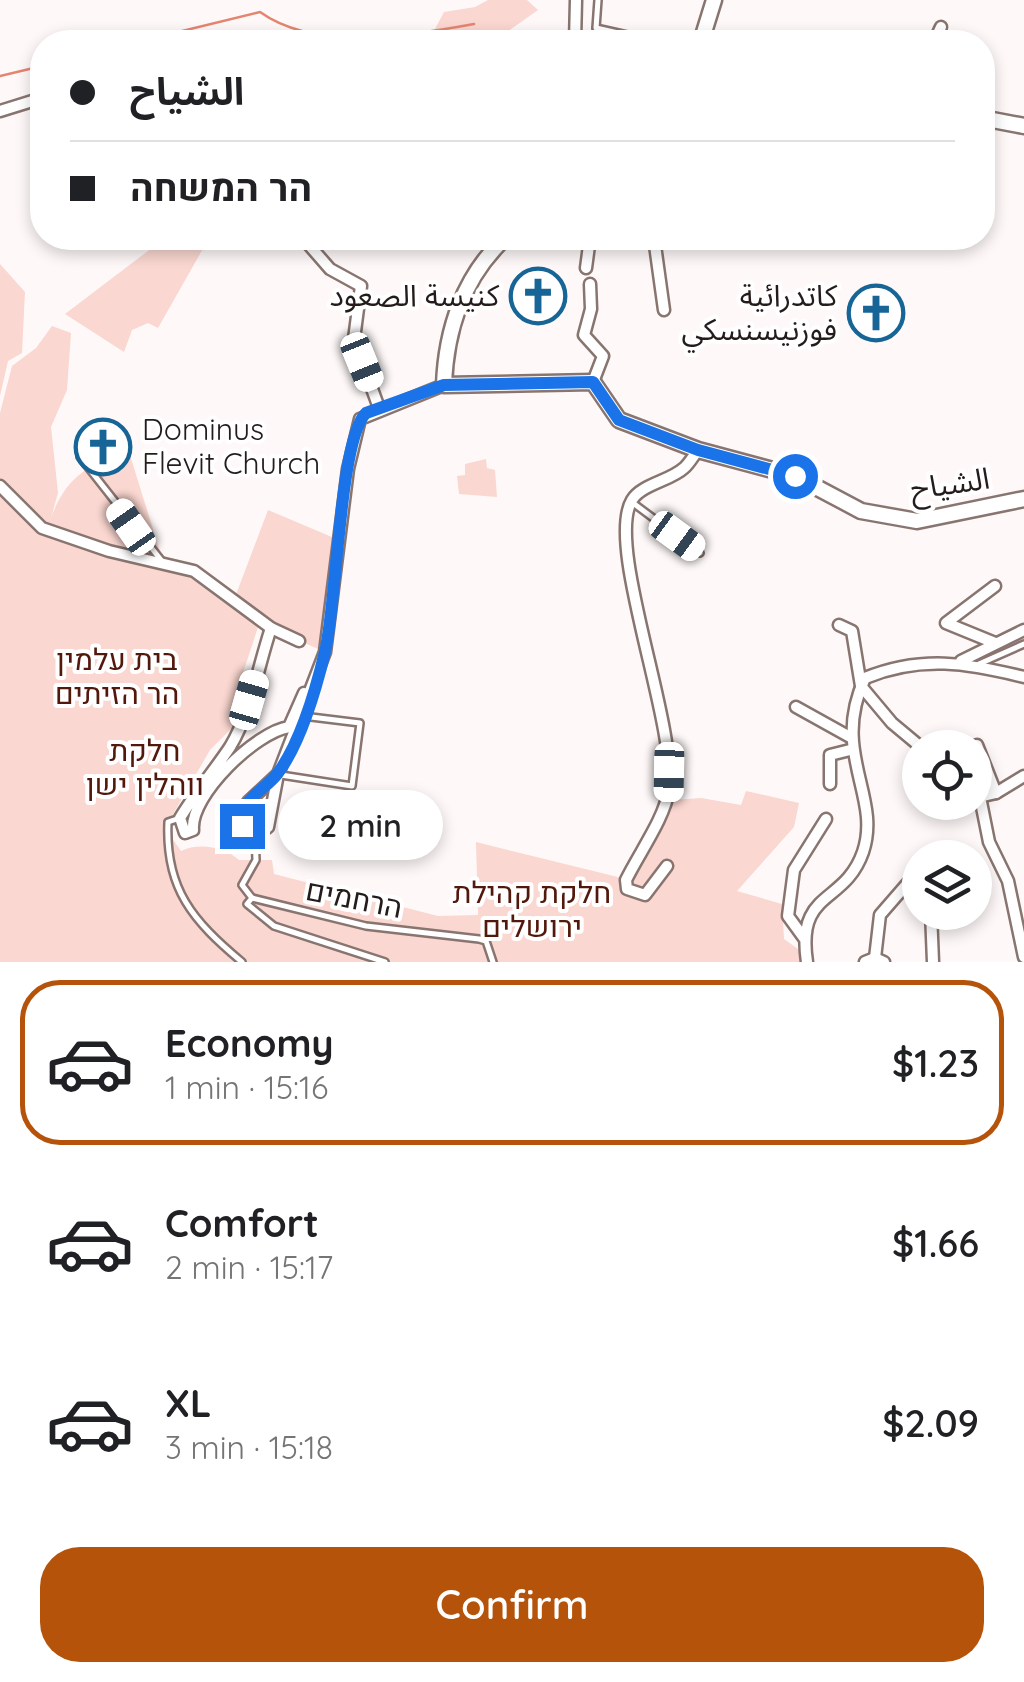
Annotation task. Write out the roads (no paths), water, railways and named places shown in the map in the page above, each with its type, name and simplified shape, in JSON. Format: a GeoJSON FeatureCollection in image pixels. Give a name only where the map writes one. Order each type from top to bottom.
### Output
{"type":"FeatureCollection","features":[{"type":"Feature","properties":{"kind":"street"},"geometry":{"type":"LineString","coordinates":[[575,30],[576,0]]}},
{"type":"Feature","properties":{"kind":"street"},"geometry":{"type":"LineString","coordinates":[[705,30],[714,0]]}},
{"type":"Feature","properties":{"kind":"street"},"geometry":{"type":"LineString","coordinates":[[0,111],[30,102]]}},
{"type":"Feature","properties":{"kind":"street"},"geometry":{"type":"LineString","coordinates":[[995,120],[1024,126]]}},
{"type":"Feature","properties":{"kind":"street"},"geometry":{"type":"LineString","coordinates":[[314,250],[330,268],[362,286],[354,339],[379,408]]}},
{"type":"Feature","properties":{"kind":"street"},"geometry":{"type":"LineString","coordinates":[[444,385],[446,357],[464,292],[492,250]]}},
{"type":"Feature","properties":{"kind":"street"},"geometry":{"type":"LineString","coordinates":[[586,268],[588,250]]}},
{"type":"Feature","properties":{"kind":"street"},"geometry":{"type":"LineString","coordinates":[[656,250],[664,310]]}},
{"type":"Feature","properties":{"kind":"street"},"geometry":{"type":"LineString","coordinates":[[278,774],[244,809],[242,826],[255,832],[268,827],[278,774],[325,652],[360,419],[379,408],[444,385],[593,382],[603,356],[584,334],[591,309],[590,284]]}},
{"type":"Feature","properties":{"kind":"street","name":"الشياح"},"geometry":{"type":"LineString","coordinates":[[593,382],[619,420],[698,450],[779,470],[878,515],[916,521],[1024,499]]}},
{"type":"Feature","properties":{"kind":"street"},"geometry":{"type":"LineString","coordinates":[[667,866],[645,895],[627,888],[626,880],[668,793],[669,772],[666,723],[632,587],[628,546],[631,501],[684,469],[698,450]]}},
{"type":"Feature","properties":{"kind":"street"},"geometry":{"type":"LineString","coordinates":[[5,490],[42,528],[194,570],[271,628],[299,641]]}},
{"type":"Feature","properties":{"kind":"street"},"geometry":{"type":"LineString","coordinates":[[995,586],[946,623],[995,643]]}},
{"type":"Feature","properties":{"kind":"street"},"geometry":{"type":"LineString","coordinates":[[839,626],[852,631],[855,637],[861,686],[902,731]]}},
{"type":"Feature","properties":{"kind":"street"},"geometry":{"type":"LineString","coordinates":[[271,628],[243,719],[180,818],[185,833],[193,830],[192,820],[208,788],[270,733],[289,728],[325,652]]}},
{"type":"Feature","properties":{"kind":"street"},"geometry":{"type":"LineString","coordinates":[[807,962],[804,938],[810,910],[840,887],[862,854],[866,814],[850,744],[865,678],[883,670],[960,661],[1024,630]]}},
{"type":"Feature","properties":{"kind":"street"},"geometry":{"type":"LineString","coordinates":[[960,661],[1024,677]]}},
{"type":"Feature","properties":{"kind":"street"},"geometry":{"type":"LineString","coordinates":[[796,706],[850,744]]}},
{"type":"Feature","properties":{"kind":"street"},"geometry":{"type":"LineString","coordinates":[[830,784],[830,755],[850,744]]}},
{"type":"Feature","properties":{"kind":"street"},"geometry":{"type":"LineString","coordinates":[[992,794],[1024,776]]}},
{"type":"Feature","properties":{"kind":"street"},"geometry":{"type":"LineString","coordinates":[[992,783],[996,793]]}},
{"type":"Feature","properties":{"kind":"street"},"geometry":{"type":"LineString","coordinates":[[804,938],[788,916],[794,870],[826,819]]}},
{"type":"Feature","properties":{"kind":"street"},"geometry":{"type":"LineString","coordinates":[[983,820],[1008,881],[1024,957]]}},
{"type":"Feature","properties":{"kind":"street"},"geometry":{"type":"LineString","coordinates":[[874,960],[880,914],[902,889]]}},
{"type":"Feature","properties":{"kind":"street"},"geometry":{"type":"LineString","coordinates":[[932,930],[933,962]]}},
{"type":"Feature","properties":{"kind":"lane"},"geometry":{"type":"LineString","coordinates":[[598,0],[596,28],[605,30]]}},
{"type":"Feature","properties":{"kind":"lane"},"geometry":{"type":"LineString","coordinates":[[80,456],[163,563]]}},
{"type":"Feature","properties":{"kind":"lane"},"geometry":{"type":"LineString","coordinates":[[631,501],[700,552]]}},
{"type":"Feature","properties":{"kind":"lane"},"geometry":{"type":"LineString","coordinates":[[976,665],[1024,644]]}},
{"type":"Feature","properties":{"kind":"lane"},"geometry":{"type":"LineString","coordinates":[[278,774],[296,780],[352,786],[360,723],[303,716]]}},
{"type":"Feature","properties":{"kind":"lane"},"geometry":{"type":"LineString","coordinates":[[180,818],[168,822],[168,867],[206,932],[242,962]]}},
{"type":"Feature","properties":{"kind":"lane"},"geometry":{"type":"LineString","coordinates":[[255,832],[256,860],[242,885],[252,898],[246,904],[274,926],[385,962]]}},
{"type":"Feature","properties":{"kind":"lane","name":"הרחמים"},"geometry":{"type":"LineString","coordinates":[[252,898],[366,926],[486,941],[493,962]]}},
{"type":"Feature","properties":{"kind":"waterway"},"geometry":{"type":"LineString","coordinates":[[186,30],[260,12],[302,30]]}},
{"type":"Feature","properties":{"kind":"waterway"},"geometry":{"type":"LineString","coordinates":[[439,30],[474,24]]}},
{"type":"Feature","properties":{"kind":"waterway"},"geometry":{"type":"LineString","coordinates":[[0,76],[30,69]]}},
{"type":"Feature","properties":{"kind":"place","name":"كنيسة الصعود"},"geometry":{"type":"Point","coordinates":[538,296]}},
{"type":"Feature","properties":{"kind":"place","name":"كاتدرائية فوزنيسنسكي"},"geometry":{"type":"Point","coordinates":[876,313]}},
{"type":"Feature","properties":{"kind":"place","name":"Dominus Flevit Church"},"geometry":{"type":"Point","coordinates":[103,447]}},
{"type":"Feature","properties":{"kind":"park label","name":"בית עלמין הר הזיתים"},"geometry":{"type":"Point","coordinates":[117,677]}},
{"type":"Feature","properties":{"kind":"park label","name":"חלקת ווהלין ישן"},"geometry":{"type":"Point","coordinates":[145,768]}},
{"type":"Feature","properties":{"kind":"park label","name":"חלקת קהילת ירושלים"},"geometry":{"type":"Point","coordinates":[532,910]}}]}
